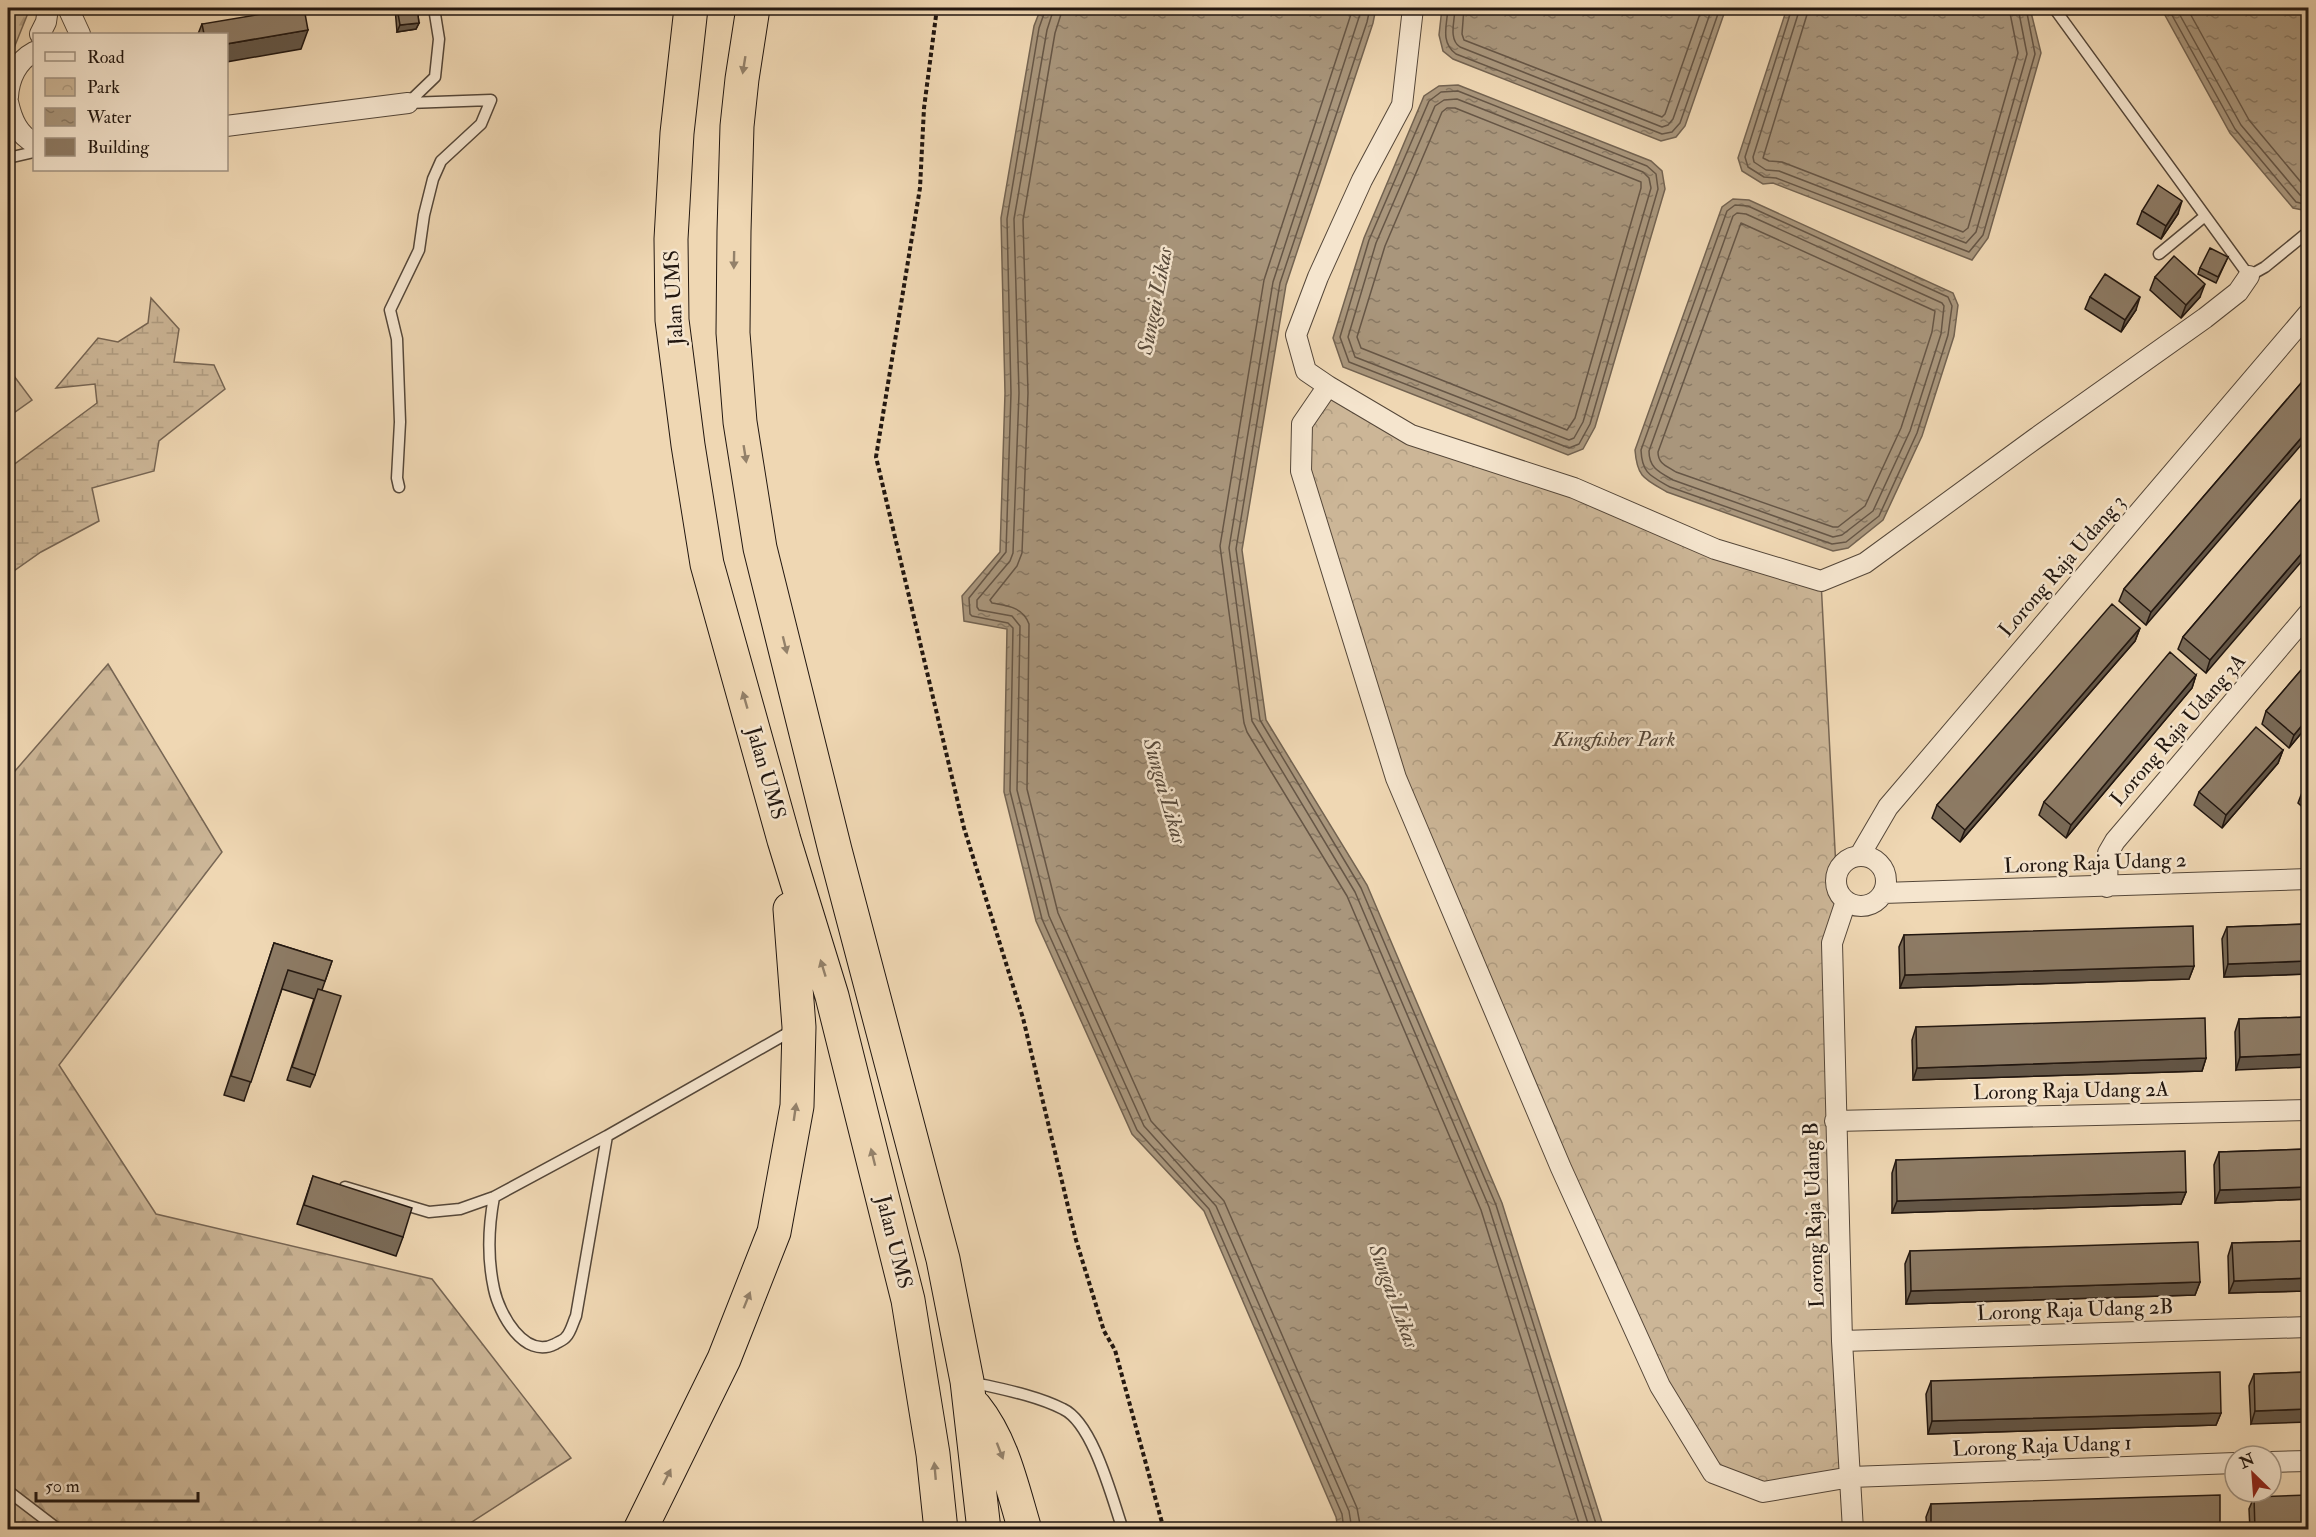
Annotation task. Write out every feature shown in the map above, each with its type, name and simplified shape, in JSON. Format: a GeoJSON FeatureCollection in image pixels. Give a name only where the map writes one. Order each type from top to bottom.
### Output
{"type":"FeatureCollection","features":[{"type":"Feature","properties":{"kind":"highway","name":"Jalan UMS"},"geometry":{"type":"LineString","coordinates":[[691,8],[677,133],[670,239],[672,320],[688,446],[707,564],[784,840],[832,996],[908,1300],[933,1454],[941,1530]]}},
{"type":"Feature","properties":{"kind":"highway","name":"Jalan UMS"},"geometry":{"type":"LineString","coordinates":[[753,8],[737,126],[734,231],[733,333],[741,433],[760,548],[835,850],[943,1259],[969,1391],[984,1530]]}},
{"type":"Feature","properties":{"kind":"highway"},"geometry":{"type":"LineString","coordinates":[[640,1530],[724,1359],[774,1232],[797,1106],[799,1027],[797,981],[784,840]]}},
{"type":"Feature","properties":{"kind":"highway"},"geometry":{"type":"LineString","coordinates":[[969,1391],[1000,1449],[1025,1530]]}},
{"type":"Feature","properties":{"kind":"street"},"geometry":{"type":"LineString","coordinates":[[40,33],[46,22],[48,8]]}},
{"type":"Feature","properties":{"kind":"street"},"geometry":{"type":"LineString","coordinates":[[68,8],[80,33]]}},
{"type":"Feature","properties":{"kind":"street"},"geometry":{"type":"LineString","coordinates":[[1413,8],[1402,105],[1362,180],[1318,277],[1296,336],[1306,371],[1411,435],[1574,488],[1715,549],[1821,581],[1866,563],[2205,318],[2238,292],[2249,276]]}},
{"type":"Feature","properties":{"kind":"street"},"geometry":{"type":"LineString","coordinates":[[8,97],[13,75],[20,63],[33,51]]}},
{"type":"Feature","properties":{"kind":"street"},"geometry":{"type":"LineString","coordinates":[[8,102],[13,122],[27,139],[33,142]]}},
{"type":"Feature","properties":{"kind":"street"},"geometry":{"type":"LineString","coordinates":[[228,126],[408,103]]}},
{"type":"Feature","properties":{"kind":"street","name":"Lorong Raja Udang 3"},"geometry":{"type":"LineString","coordinates":[[1860,855],[1888,807],[2308,314]]}},
{"type":"Feature","properties":{"kind":"street","name":"Lorong Raja Udang 1"},"geometry":{"type":"LineString","coordinates":[[1328,386],[1302,424],[1301,471],[1396,778],[1561,1168],[1660,1386],[1713,1473],[1763,1492],[1851,1477],[2223,1463]]}},
{"type":"Feature","properties":{"kind":"street","name":"Lorong Raja Udang 3A"},"geometry":{"type":"LineString","coordinates":[[2107,887],[2108,853],[2115,841],[2308,614]]}},
{"type":"Feature","properties":{"kind":"street"},"geometry":{"type":"LineString","coordinates":[[1860,855],[1877,861],[1887,876],[1883,893],[1873,903],[1859,906],[1846,901],[1837,889],[1837,873],[1845,860],[1860,855]]}},
{"type":"Feature","properties":{"kind":"street","name":"Lorong Raja Udang 2"},"geometry":{"type":"LineString","coordinates":[[1883,893],[2308,879]]}},
{"type":"Feature","properties":{"kind":"street","name":"Lorong Raja Udang B"},"geometry":{"type":"LineString","coordinates":[[1846,901],[1832,943],[1842,1341],[1853,1530]]}},
{"type":"Feature","properties":{"kind":"street","name":"Lorong Raja Udang 2A"},"geometry":{"type":"LineString","coordinates":[[1835,1121],[2308,1110]]}},
{"type":"Feature","properties":{"kind":"street","name":"Lorong Raja Udang 2B"},"geometry":{"type":"LineString","coordinates":[[1842,1341],[2308,1326]]}},
{"type":"Feature","properties":{"kind":"street"},"geometry":{"type":"LineString","coordinates":[[2283,1462],[2308,1461]]}},
{"type":"Feature","properties":{"kind":"lane"},"geometry":{"type":"LineString","coordinates":[[408,103],[435,77],[439,39],[434,8]]}},
{"type":"Feature","properties":{"kind":"lane"},"geometry":{"type":"LineString","coordinates":[[2054,8],[2249,276],[2265,267],[2308,232]]}},
{"type":"Feature","properties":{"kind":"lane"},"geometry":{"type":"LineString","coordinates":[[399,487],[397,478],[400,422],[398,339],[390,310],[419,250],[424,215],[441,161],[482,124],[491,100],[408,103]]}},
{"type":"Feature","properties":{"kind":"lane"},"geometry":{"type":"LineString","coordinates":[[8,158],[33,152]]}},
{"type":"Feature","properties":{"kind":"lane"},"geometry":{"type":"LineString","coordinates":[[2159,254],[2205,216]]}},
{"type":"Feature","properties":{"kind":"lane"},"geometry":{"type":"LineString","coordinates":[[337,1185],[429,1212],[460,1209],[494,1197],[799,1027]]}},
{"type":"Feature","properties":{"kind":"lane"},"geometry":{"type":"LineString","coordinates":[[494,1197],[488,1230],[494,1291],[504,1317],[516,1334],[533,1346],[549,1347],[566,1338],[576,1316],[607,1136]]}},
{"type":"Feature","properties":{"kind":"lane"},"geometry":{"type":"LineString","coordinates":[[969,1391],[1026,1396],[1065,1409],[1081,1423],[1094,1448],[1123,1530]]}},
{"type":"Feature","properties":{"kind":"lane"},"geometry":{"type":"LineString","coordinates":[[8,1491],[59,1530]]}},
{"type":"Feature","properties":{"kind":"path"},"geometry":{"type":"LineString","coordinates":[[937,8],[924,108],[920,188],[876,457],[964,828],[1023,1018],[1076,1240],[1104,1331],[1115,1350],[1164,1530]]}},
{"type":"Feature","properties":{"kind":"green space"},"geometry":{"type":"Polygon","coordinates":[[[8,8],[30,8],[8,63],[8,8]]]}},
{"type":"Feature","properties":{"kind":"green space"},"geometry":{"type":"Polygon","coordinates":[[[151,298],[179,329],[174,362],[214,365],[225,389],[159,441],[154,471],[92,488],[99,521],[41,552],[8,575],[8,469],[97,403],[95,384],[56,388],[98,338],[118,342],[148,323],[151,298]]]}},
{"type":"Feature","properties":{"kind":"green space"},"geometry":{"type":"Polygon","coordinates":[[[8,368],[32,400],[8,417],[8,368]]]}},
{"type":"Feature","properties":{"kind":"green space","name":"Kingfisher Park"},"geometry":{"type":"Polygon","coordinates":[[[1328,386],[1411,435],[1821,581],[1837,888],[1846,901],[1832,943],[1851,1477],[1763,1492],[1713,1473],[1660,1386],[1396,778],[1314,511],[1302,424],[1328,386]]]}},
{"type":"Feature","properties":{"kind":"green space"},"geometry":{"type":"Polygon","coordinates":[[[108,664],[222,852],[59,1065],[156,1214],[432,1279],[571,1458],[461,1529],[8,1530],[8,779],[108,664]]]}},
{"type":"Feature","properties":{"kind":"water","name":"Sungai Likas"},"geometry":{"type":"Polygon","coordinates":[[[1041,8],[1376,8],[1286,285],[1242,550],[1266,720],[1367,885],[1502,1203],[1604,1529],[1338,1529],[1336,1517],[1204,1211],[1132,1134],[1036,921],[1004,792],[1007,629],[964,621],[962,596],[1000,552],[1005,393],[1001,218],[1034,26],[1041,8]]]}},
{"type":"Feature","properties":{"kind":"water"},"geometry":{"type":"Polygon","coordinates":[[[1442,8],[1726,8],[1685,126],[1676,137],[1661,141],[1453,59],[1443,51],[1439,35],[1442,8]]]}},
{"type":"Feature","properties":{"kind":"water"},"geometry":{"type":"Polygon","coordinates":[[[1787,8],[2030,8],[2041,53],[1988,238],[1972,260],[1773,183],[1763,184],[1742,171],[1738,158],[1787,8]]]}},
{"type":"Feature","properties":{"kind":"water"},"geometry":{"type":"Polygon","coordinates":[[[2161,8],[2308,8],[2308,211],[2293,208],[2230,133],[2161,8]]]}},
{"type":"Feature","properties":{"kind":"water"},"geometry":{"type":"Polygon","coordinates":[[[1458,85],[1651,161],[1662,171],[1665,189],[1595,427],[1583,449],[1568,455],[1343,367],[1333,338],[1364,238],[1424,96],[1439,86],[1458,85]]]}},
{"type":"Feature","properties":{"kind":"water"},"geometry":{"type":"Polygon","coordinates":[[[1733,199],[1749,200],[1953,293],[1958,305],[1954,336],[1922,436],[1883,520],[1848,548],[1833,551],[1667,492],[1647,480],[1638,466],[1635,450],[1722,207],[1733,199]]]}},
{"type":"Feature","properties":{"kind":"building"},"geometry":{"type":"Polygon","coordinates":[[[304,8],[308,30],[228,44],[228,33],[204,33],[202,24],[304,8]]]}},
{"type":"Feature","properties":{"kind":"building"},"geometry":{"type":"Polygon","coordinates":[[[397,8],[417,8],[419,23],[400,25],[397,8]]]}},
{"type":"Feature","properties":{"kind":"building"},"geometry":{"type":"Polygon","coordinates":[[[2158,185],[2182,201],[2166,226],[2142,211],[2158,185]]]}},
{"type":"Feature","properties":{"kind":"building"},"geometry":{"type":"Polygon","coordinates":[[[2210,248],[2228,257],[2218,277],[2200,268],[2210,248]]]}},
{"type":"Feature","properties":{"kind":"building"},"geometry":{"type":"Polygon","coordinates":[[[2174,256],[2205,284],[2186,305],[2155,277],[2174,256]]]}},
{"type":"Feature","properties":{"kind":"building"},"geometry":{"type":"Polygon","coordinates":[[[2105,274],[2140,297],[2125,320],[2090,297],[2105,274]]]}},
{"type":"Feature","properties":{"kind":"building"},"geometry":{"type":"Polygon","coordinates":[[[2308,375],[2308,430],[2151,612],[2124,589],[2308,375]]]}},
{"type":"Feature","properties":{"kind":"building"},"geometry":{"type":"Polygon","coordinates":[[[2308,491],[2308,546],[2210,660],[2183,637],[2308,491]]]}},
{"type":"Feature","properties":{"kind":"building"},"geometry":{"type":"Polygon","coordinates":[[[2112,604],[2140,628],[1965,830],[1937,805],[2112,604]]]}},
{"type":"Feature","properties":{"kind":"building"},"geometry":{"type":"Polygon","coordinates":[[[2170,652],[2196,675],[2071,825],[2044,802],[2170,652]]]}},
{"type":"Feature","properties":{"kind":"building"},"geometry":{"type":"Polygon","coordinates":[[[2308,662],[2308,718],[2294,735],[2266,711],[2308,662]]]}},
{"type":"Feature","properties":{"kind":"building"},"geometry":{"type":"Polygon","coordinates":[[[2256,727],[2283,750],[2226,815],[2199,792],[2256,727]]]}},
{"type":"Feature","properties":{"kind":"building"},"geometry":{"type":"Polygon","coordinates":[[[2308,784],[2308,795],[2303,790],[2308,784]]]}},
{"type":"Feature","properties":{"kind":"building"},"geometry":{"type":"Polygon","coordinates":[[[2308,924],[2308,961],[2228,964],[2227,927],[2308,924]]]}},
{"type":"Feature","properties":{"kind":"building"},"geometry":{"type":"Polygon","coordinates":[[[2193,926],[2194,966],[1905,975],[1904,935],[2193,926]]]}},
{"type":"Feature","properties":{"kind":"building"},"geometry":{"type":"Polygon","coordinates":[[[274,943],[332,961],[325,981],[288,970],[251,1082],[231,1076],[274,943]]]}},
{"type":"Feature","properties":{"kind":"building"},"geometry":{"type":"Polygon","coordinates":[[[318,989],[341,996],[315,1075],[292,1067],[318,989]]]}},
{"type":"Feature","properties":{"kind":"building"},"geometry":{"type":"Polygon","coordinates":[[[2308,1017],[2308,1054],[2240,1057],[2239,1019],[2308,1017]]]}},
{"type":"Feature","properties":{"kind":"building"},"geometry":{"type":"Polygon","coordinates":[[[2205,1018],[2206,1058],[1917,1068],[1916,1027],[2205,1018]]]}},
{"type":"Feature","properties":{"kind":"building"},"geometry":{"type":"Polygon","coordinates":[[[2308,1149],[2308,1187],[2220,1190],[2219,1152],[2308,1149]]]}},
{"type":"Feature","properties":{"kind":"building"},"geometry":{"type":"Polygon","coordinates":[[[2185,1151],[2186,1192],[1897,1201],[1896,1160],[2185,1151]]]}},
{"type":"Feature","properties":{"kind":"building"},"geometry":{"type":"Polygon","coordinates":[[[313,1176],[412,1208],[403,1237],[304,1205],[313,1176]]]}},
{"type":"Feature","properties":{"kind":"building"},"geometry":{"type":"Polygon","coordinates":[[[2308,1241],[2308,1278],[2234,1281],[2232,1243],[2308,1241]]]}},
{"type":"Feature","properties":{"kind":"building"},"geometry":{"type":"Polygon","coordinates":[[[2198,1242],[2200,1282],[1911,1291],[1910,1251],[2198,1242]]]}},
{"type":"Feature","properties":{"kind":"building"},"geometry":{"type":"Polygon","coordinates":[[[2220,1372],[2221,1413],[1932,1421],[1931,1381],[2220,1372]]]}},
{"type":"Feature","properties":{"kind":"building"},"geometry":{"type":"Polygon","coordinates":[[[2308,1372],[2308,1409],[2255,1411],[2254,1374],[2308,1372]]]}},
{"type":"Feature","properties":{"kind":"building"},"geometry":{"type":"Polygon","coordinates":[[[2220,1495],[2220,1530],[1931,1530],[1931,1504],[2220,1495]]]}},
{"type":"Feature","properties":{"kind":"building"},"geometry":{"type":"Polygon","coordinates":[[[2308,1495],[2308,1530],[2255,1530],[2254,1504],[2283,1504],[2283,1496],[2308,1495]]]}}]}
